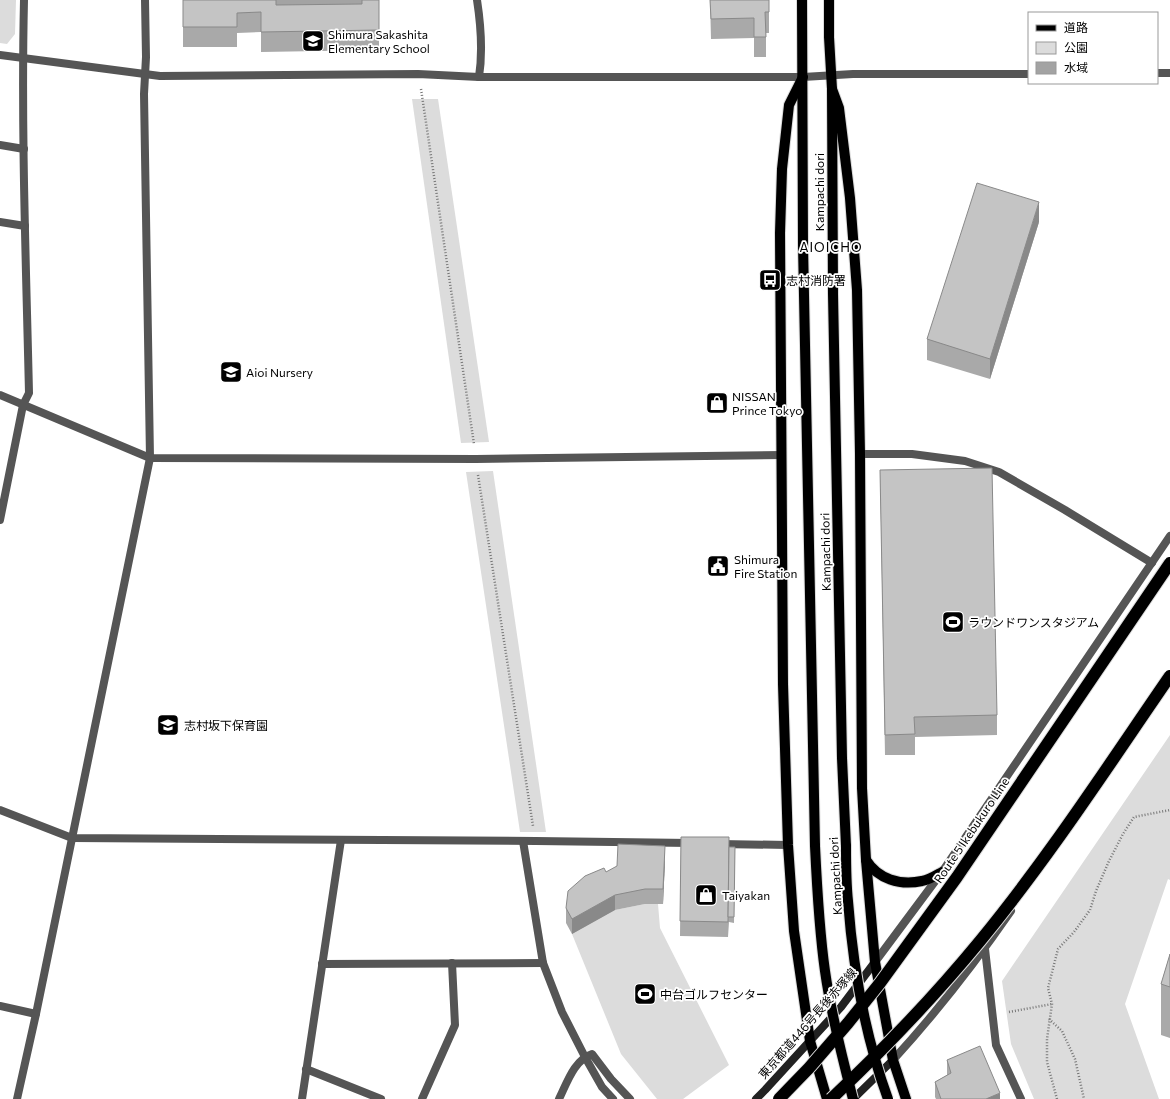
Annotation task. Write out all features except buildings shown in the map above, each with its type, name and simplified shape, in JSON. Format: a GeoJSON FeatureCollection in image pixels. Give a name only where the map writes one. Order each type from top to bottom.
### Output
{"type":"FeatureCollection","features":[{"type":"Feature","properties":{"kind":"highway","name":"Route 5 Ikebukuro Line"},"geometry":{"type":"LineString","coordinates":[[778,1099],[809,1068],[880,983],[957,877],[1170,563]]}},
{"type":"Feature","properties":{"kind":"highway"},"geometry":{"type":"LineString","coordinates":[[831,1099],[887,1045],[980,942],[1059,838],[1170,675]]}},
{"type":"Feature","properties":{"kind":"main road","name":"Kampachi dori"},"geometry":{"type":"LineString","coordinates":[[802,0],[803,245],[817,903],[825,972],[841,1055],[853,1099]]}},
{"type":"Feature","properties":{"kind":"main road","name":"Kampachi dori"},"geometry":{"type":"LineString","coordinates":[[830,0],[833,294],[842,750],[848,901],[855,967],[867,1031],[888,1099]]}},
{"type":"Feature","properties":{"kind":"main road"},"geometry":{"type":"LineString","coordinates":[[803,77],[789,105],[782,169],[780,233],[783,684],[788,844],[794,931],[810,1041],[827,1099]]}},
{"type":"Feature","properties":{"kind":"main road"},"geometry":{"type":"LineString","coordinates":[[832,89],[839,108],[850,198],[857,290],[860,454],[862,788],[866,860],[875,962],[893,1060],[906,1099]]}},
{"type":"Feature","properties":{"kind":"main road"},"geometry":{"type":"LineString","coordinates":[[866,860],[876,873],[896,881],[921,881],[942,872]]}},
{"type":"Feature","properties":{"kind":"main road","name":"東京都道446号長後赤塚線"},"geometry":{"type":"LineString","coordinates":[[756,1099],[766,1090],[841,1007],[875,962]]}},
{"type":"Feature","properties":{"kind":"main road"},"geometry":{"type":"LineString","coordinates":[[853,1099],[893,1060]]}},
{"type":"Feature","properties":{"kind":"street"},"geometry":{"type":"LineString","coordinates":[[0,520],[24,405],[29,393],[22,58],[24,0]]}},
{"type":"Feature","properties":{"kind":"street"},"geometry":{"type":"LineString","coordinates":[[18,1099],[150,458],[144,102],[145,0]]}},
{"type":"Feature","properties":{"kind":"street"},"geometry":{"type":"LineString","coordinates":[[477,0],[481,31],[481,62],[479,77]]}},
{"type":"Feature","properties":{"kind":"street"},"geometry":{"type":"LineString","coordinates":[[0,55],[160,76],[418,74],[479,77],[803,77],[830,75],[1028,74]]}},
{"type":"Feature","properties":{"kind":"street"},"geometry":{"type":"LineString","coordinates":[[1158,73],[1170,73]]}},
{"type":"Feature","properties":{"kind":"street"},"geometry":{"type":"LineString","coordinates":[[0,145],[24,149]]}},
{"type":"Feature","properties":{"kind":"street"},"geometry":{"type":"LineString","coordinates":[[0,222],[25,226]]}},
{"type":"Feature","properties":{"kind":"street"},"geometry":{"type":"LineString","coordinates":[[0,395],[150,458],[476,459],[782,455]]}},
{"type":"Feature","properties":{"kind":"street"},"geometry":{"type":"LineString","coordinates":[[860,454],[912,454],[965,461],[999,472],[1152,563]]}},
{"type":"Feature","properties":{"kind":"street"},"geometry":{"type":"LineString","coordinates":[[875,962],[942,872],[1170,536]]}},
{"type":"Feature","properties":{"kind":"street"},"geometry":{"type":"LineString","coordinates":[[893,1060],[928,1021],[985,948],[1060,840],[1170,675]]}},
{"type":"Feature","properties":{"kind":"street"},"geometry":{"type":"LineString","coordinates":[[0,810],[72,838],[788,844]]}},
{"type":"Feature","properties":{"kind":"street"},"geometry":{"type":"LineString","coordinates":[[302,1099],[341,840]]}},
{"type":"Feature","properties":{"kind":"street"},"geometry":{"type":"LineString","coordinates":[[523,841],[543,963],[562,1012],[585,1057],[602,1087],[613,1099]]}},
{"type":"Feature","properties":{"kind":"street"},"geometry":{"type":"LineString","coordinates":[[985,948],[996,1045],[1021,1099]]}},
{"type":"Feature","properties":{"kind":"street"},"geometry":{"type":"LineString","coordinates":[[422,1099],[455,1025],[452,963]]}},
{"type":"Feature","properties":{"kind":"street"},"geometry":{"type":"LineString","coordinates":[[322,964],[543,963]]}},
{"type":"Feature","properties":{"kind":"street"},"geometry":{"type":"LineString","coordinates":[[0,1006],[36,1014]]}},
{"type":"Feature","properties":{"kind":"street"},"geometry":{"type":"LineString","coordinates":[[559,1099],[574,1068],[585,1057],[592,1054],[611,1079],[630,1099]]}},
{"type":"Feature","properties":{"kind":"street"},"geometry":{"type":"LineString","coordinates":[[306,1069],[381,1099]]}},
{"type":"Feature","properties":{"kind":"path"},"geometry":{"type":"LineString","coordinates":[[420,87],[476,459],[536,841]]}},
{"type":"Feature","properties":{"kind":"path"},"geometry":{"type":"LineString","coordinates":[[1057,1099],[1047,1062],[1047,1039],[1052,1004],[1048,988],[1058,949],[1074,932],[1090,910],[1106,867],[1123,834],[1134,817],[1170,810]]}},
{"type":"Feature","properties":{"kind":"path"},"geometry":{"type":"LineString","coordinates":[[1002,1014],[1052,1004]]}},
{"type":"Feature","properties":{"kind":"path"},"geometry":{"type":"LineString","coordinates":[[1050,1019],[1062,1031],[1075,1059],[1084,1099]]}},
{"type":"Feature","properties":{"kind":"green space"},"geometry":{"type":"Polygon","coordinates":[[[0,0],[16,0],[15,34],[7,44],[0,43],[0,0]]]}},
{"type":"Feature","properties":{"kind":"green space"},"geometry":{"type":"Polygon","coordinates":[[[412,99],[438,99],[489,442],[461,443],[412,99]]]}},
{"type":"Feature","properties":{"kind":"green space"},"geometry":{"type":"Polygon","coordinates":[[[493,471],[546,832],[520,832],[466,472],[493,471]]]}},
{"type":"Feature","properties":{"kind":"green space"},"geometry":{"type":"Polygon","coordinates":[[[1170,735],[1170,880],[1168,879],[1125,1004],[1159,1099],[1034,1099],[1011,1044],[1002,981],[1170,735]]]}},
{"type":"Feature","properties":{"kind":"green space","name":"中台ゴルフセンター"},"geometry":{"type":"Polygon","coordinates":[[[645,904],[658,904],[660,928],[729,1065],[683,1099],[657,1099],[621,1054],[572,934],[615,910],[645,904]]]}},
{"type":"Feature","properties":{"kind":"water"},"geometry":{"type":"Polygon","coordinates":[[[276,0],[362,0],[362,24],[276,25],[276,0]]]}},
{"type":"Feature","properties":{"kind":"place","name":"Shimura Sakashita Elementary School"},"geometry":{"type":"Point","coordinates":[313,41]}},
{"type":"Feature","properties":{"kind":"place","name":"志村消防署"},"geometry":{"type":"Point","coordinates":[770,280]}},
{"type":"Feature","properties":{"kind":"place","name":"Aioi Nursery"},"geometry":{"type":"Point","coordinates":[231,372]}},
{"type":"Feature","properties":{"kind":"place","name":"NISSAN Prince Tokyo"},"geometry":{"type":"Point","coordinates":[717,403]}},
{"type":"Feature","properties":{"kind":"place","name":"Shimura Fire Station"},"geometry":{"type":"Point","coordinates":[718,566]}},
{"type":"Feature","properties":{"kind":"place","name":"ラウンドワンスタジアム"},"geometry":{"type":"Point","coordinates":[953,622]}},
{"type":"Feature","properties":{"kind":"place","name":"志村坂下保育園"},"geometry":{"type":"Point","coordinates":[168,725]}},
{"type":"Feature","properties":{"kind":"place","name":"Taiyakan"},"geometry":{"type":"Point","coordinates":[706,895]}},
{"type":"Feature","properties":{"kind":"place","name":"中台ゴルフセンター"},"geometry":{"type":"Point","coordinates":[645,994]}},
{"type":"Feature","properties":{"kind":"district","name":"AIOICHO"},"geometry":{"type":"Point","coordinates":[831,247]}}]}
